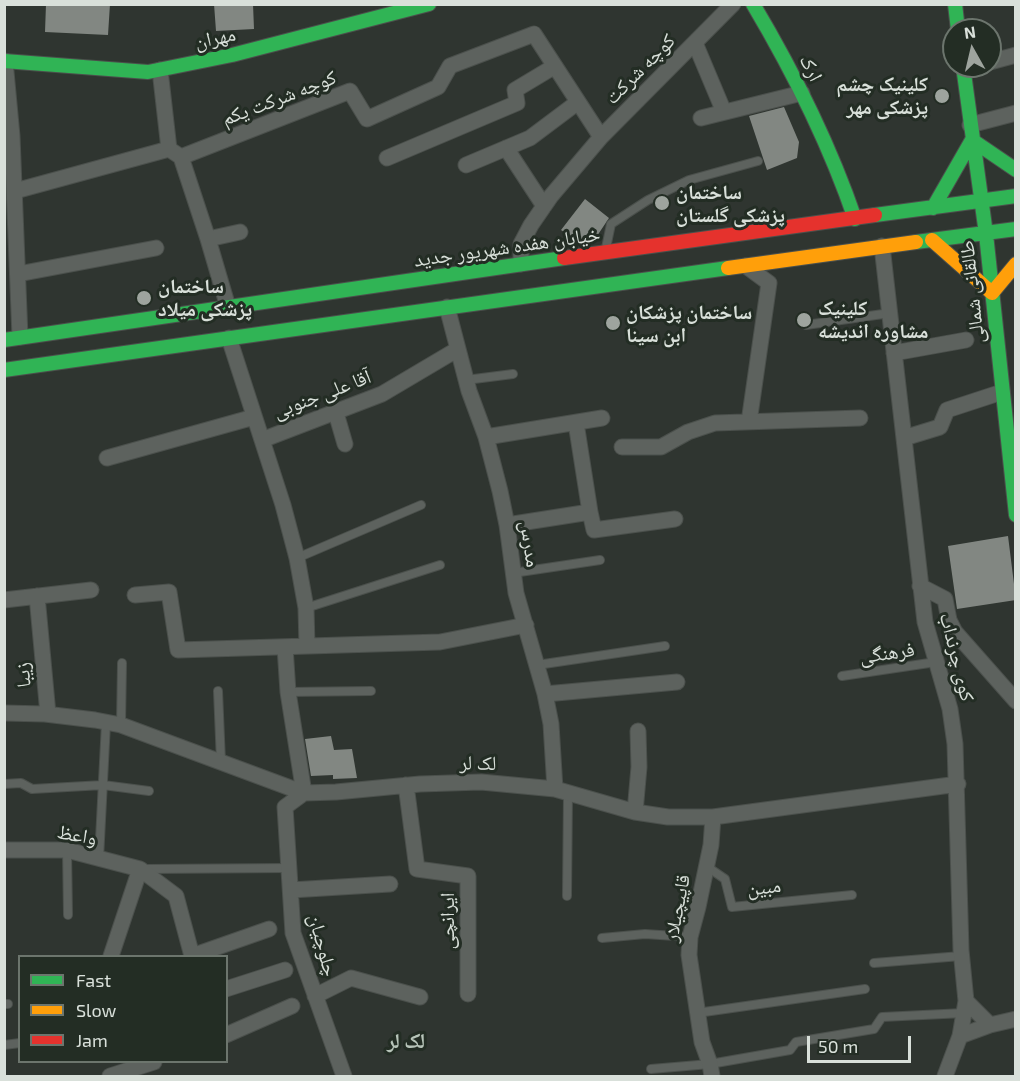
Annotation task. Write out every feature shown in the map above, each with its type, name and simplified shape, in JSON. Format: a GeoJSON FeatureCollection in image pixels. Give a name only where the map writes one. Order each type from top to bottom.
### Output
{"type":"FeatureCollection","features":[{"type":"Feature","properties":{"kind":"main road","name":"مهران"},"geometry":{"type":"LineString","coordinates":[[5,61],[148,72],[232,55],[429,4]]}},
{"type":"Feature","properties":{"kind":"main road","name":"ارک"},"geometry":{"type":"LineString","coordinates":[[753,4],[802,93],[834,161],[855,219]]}},
{"type":"Feature","properties":{"kind":"main road","name":"طالقانی شمالی"},"geometry":{"type":"LineString","coordinates":[[968,78],[971,132],[986,234],[1002,392],[1013,456],[1016,515]]}},
{"type":"Feature","properties":{"kind":"main road"},"geometry":{"type":"LineString","coordinates":[[933,208],[971,132],[1016,170]]}},
{"type":"Feature","properties":{"kind":"main road","name":"خیابان هفده شهریور جدید"},"geometry":{"type":"LineString","coordinates":[[4,340],[521,264],[1016,196]]}},
{"type":"Feature","properties":{"kind":"main road"},"geometry":{"type":"LineString","coordinates":[[4,370],[1016,229]]}},
{"type":"Feature","properties":{"kind":"main road"},"geometry":{"type":"LineString","coordinates":[[932,240],[992,293],[1016,264]]}},
{"type":"Feature","properties":{"kind":"street","name":"کوچه شرکت"},"geometry":{"type":"LineString","coordinates":[[521,264],[521,244],[531,225],[600,137],[734,4]]}},
{"type":"Feature","properties":{"kind":"street","name":"کوچه شرکت"},"geometry":{"type":"LineString","coordinates":[[534,34],[600,137]]}},
{"type":"Feature","properties":{"kind":"street","name":"کوچه شرکت یکم"},"geometry":{"type":"LineString","coordinates":[[175,153],[350,91],[367,119],[438,87],[450,66],[534,34]]}},
{"type":"Feature","properties":{"kind":"street"},"geometry":{"type":"LineString","coordinates":[[695,43],[724,112]]}},
{"type":"Feature","properties":{"kind":"street"},"geometry":{"type":"LineString","coordinates":[[5,61],[15,191],[10,218],[18,273],[21,338]]}},
{"type":"Feature","properties":{"kind":"street"},"geometry":{"type":"LineString","coordinates":[[387,158],[518,103],[515,90],[555,66]]}},
{"type":"Feature","properties":{"kind":"street"},"geometry":{"type":"LineString","coordinates":[[159,70],[175,153],[208,239],[228,307]]}},
{"type":"Feature","properties":{"kind":"street"},"geometry":{"type":"LineString","coordinates":[[701,118],[802,93]]}},
{"type":"Feature","properties":{"kind":"street"},"geometry":{"type":"LineString","coordinates":[[466,165],[530,138],[578,102]]}},
{"type":"Feature","properties":{"kind":"street"},"geometry":{"type":"LineString","coordinates":[[971,132],[1016,113]]}},
{"type":"Feature","properties":{"kind":"street"},"geometry":{"type":"LineString","coordinates":[[506,148],[544,206]]}},
{"type":"Feature","properties":{"kind":"street"},"geometry":{"type":"LineString","coordinates":[[15,191],[175,153]]}},
{"type":"Feature","properties":{"kind":"street"},"geometry":{"type":"LineString","coordinates":[[208,239],[240,232]]}},
{"type":"Feature","properties":{"kind":"street","name":"کوی چرنداب"},"geometry":{"type":"LineString","coordinates":[[882,246],[925,622],[950,709],[956,744],[961,956],[965,1007],[960,1036],[945,1077]]}},
{"type":"Feature","properties":{"kind":"street"},"geometry":{"type":"LineString","coordinates":[[18,273],[156,248]]}},
{"type":"Feature","properties":{"kind":"street"},"geometry":{"type":"LineString","coordinates":[[746,266],[769,283],[749,422]]}},
{"type":"Feature","properties":{"kind":"street","name":"مدرس"},"geometry":{"type":"LineString","coordinates":[[447,307],[466,380],[486,437],[507,525],[516,593],[545,694],[561,791]]}},
{"type":"Feature","properties":{"kind":"street","name":"آقا علی جنوبی"},"geometry":{"type":"LineString","coordinates":[[229,338],[261,440],[382,394],[458,349]]}},
{"type":"Feature","properties":{"kind":"street"},"geometry":{"type":"LineString","coordinates":[[894,353],[966,340]]}},
{"type":"Feature","properties":{"kind":"street"},"geometry":{"type":"LineString","coordinates":[[904,438],[940,427],[947,410],[1002,392]]}},
{"type":"Feature","properties":{"kind":"street"},"geometry":{"type":"LineString","coordinates":[[336,413],[345,444]]}},
{"type":"Feature","properties":{"kind":"street"},"geometry":{"type":"LineString","coordinates":[[107,459],[254,417]]}},
{"type":"Feature","properties":{"kind":"street"},"geometry":{"type":"LineString","coordinates":[[486,437],[602,418]]}},
{"type":"Feature","properties":{"kind":"street"},"geometry":{"type":"LineString","coordinates":[[622,447],[661,447],[688,432],[715,423],[860,418]]}},
{"type":"Feature","properties":{"kind":"street"},"geometry":{"type":"LineString","coordinates":[[576,423],[594,530],[675,519]]}},
{"type":"Feature","properties":{"kind":"street"},"geometry":{"type":"LineString","coordinates":[[261,440],[283,505],[297,558],[306,608],[307,646]]}},
{"type":"Feature","properties":{"kind":"street"},"geometry":{"type":"LineString","coordinates":[[507,525],[591,512]]}},
{"type":"Feature","properties":{"kind":"street"},"geometry":{"type":"LineString","coordinates":[[920,586],[945,599],[949,620],[955,632],[1016,701]]}},
{"type":"Feature","properties":{"kind":"street"},"geometry":{"type":"LineString","coordinates":[[4,600],[91,590]]}},
{"type":"Feature","properties":{"kind":"street"},"geometry":{"type":"LineString","coordinates":[[135,595],[169,592],[178,650],[440,642],[526,625]]}},
{"type":"Feature","properties":{"kind":"street","name":"زیبا"},"geometry":{"type":"LineString","coordinates":[[37,596],[48,714]]}},
{"type":"Feature","properties":{"kind":"street"},"geometry":{"type":"LineString","coordinates":[[285,647],[288,692],[304,793]]}},
{"type":"Feature","properties":{"kind":"street"},"geometry":{"type":"LineString","coordinates":[[545,694],[677,682]]}},
{"type":"Feature","properties":{"kind":"street","name":"لک لر"},"geometry":{"type":"LineString","coordinates":[[4,713],[48,714],[113,724],[304,793],[482,782],[561,791],[635,812],[668,817],[713,817],[958,784]]}},
{"type":"Feature","properties":{"kind":"street"},"geometry":{"type":"LineString","coordinates":[[635,812],[639,767],[638,731]]}},
{"type":"Feature","properties":{"kind":"street","name":"ایرانچی"},"geometry":{"type":"LineString","coordinates":[[406,785],[417,869],[468,876],[468,994]]}},
{"type":"Feature","properties":{"kind":"street","name":"چلوچیان"},"geometry":{"type":"LineString","coordinates":[[304,793],[285,807],[293,933],[344,1077]]}},
{"type":"Feature","properties":{"kind":"street","name":"قاپیچیلار"},"geometry":{"type":"LineString","coordinates":[[711,1070],[702,1042],[689,955],[690,937],[711,845],[713,817]]}},
{"type":"Feature","properties":{"kind":"street","name":"واعظ"},"geometry":{"type":"LineString","coordinates":[[4,850],[67,850],[140,869],[176,896],[191,955]]}},
{"type":"Feature","properties":{"kind":"street"},"geometry":{"type":"LineString","coordinates":[[112,955],[140,869]]}},
{"type":"Feature","properties":{"kind":"street"},"geometry":{"type":"LineString","coordinates":[[291,890],[390,884]]}},
{"type":"Feature","properties":{"kind":"street"},"geometry":{"type":"LineString","coordinates":[[198,955],[269,929]]}},
{"type":"Feature","properties":{"kind":"street"},"geometry":{"type":"LineString","coordinates":[[228,988],[285,970]]}},
{"type":"Feature","properties":{"kind":"street"},"geometry":{"type":"LineString","coordinates":[[315,996],[351,978],[420,998]]}},
{"type":"Feature","properties":{"kind":"street"},"geometry":{"type":"LineString","coordinates":[[228,1034],[292,1006]]}},
{"type":"Feature","properties":{"kind":"street"},"geometry":{"type":"LineString","coordinates":[[965,1007],[990,1025]]}},
{"type":"Feature","properties":{"kind":"street"},"geometry":{"type":"LineString","coordinates":[[960,1036],[990,1025],[1016,1019]]}},
{"type":"Feature","properties":{"kind":"street"},"geometry":{"type":"LineString","coordinates":[[110,1077],[146,1068]]}},
{"type":"Feature","properties":{"kind":"lane"},"geometry":{"type":"LineString","coordinates":[[606,252],[611,224],[648,200],[689,180],[758,161]]}},
{"type":"Feature","properties":{"kind":"lane"},"geometry":{"type":"LineString","coordinates":[[807,325],[890,313]]}},
{"type":"Feature","properties":{"kind":"lane"},"geometry":{"type":"LineString","coordinates":[[466,380],[513,374]]}},
{"type":"Feature","properties":{"kind":"lane"},"geometry":{"type":"LineString","coordinates":[[297,558],[421,505]]}},
{"type":"Feature","properties":{"kind":"lane"},"geometry":{"type":"LineString","coordinates":[[513,573],[600,560]]}},
{"type":"Feature","properties":{"kind":"lane"},"geometry":{"type":"LineString","coordinates":[[306,608],[440,565]]}},
{"type":"Feature","properties":{"kind":"lane"},"geometry":{"type":"LineString","coordinates":[[537,665],[665,646]]}},
{"type":"Feature","properties":{"kind":"lane","name":"فرهنگی"},"geometry":{"type":"LineString","coordinates":[[842,676],[936,662]]}},
{"type":"Feature","properties":{"kind":"lane"},"geometry":{"type":"LineString","coordinates":[[99,860],[103,785],[122,663]]}},
{"type":"Feature","properties":{"kind":"lane"},"geometry":{"type":"LineString","coordinates":[[218,691],[221,763]]}},
{"type":"Feature","properties":{"kind":"lane"},"geometry":{"type":"LineString","coordinates":[[288,692],[371,691]]}},
{"type":"Feature","properties":{"kind":"lane"},"geometry":{"type":"LineString","coordinates":[[4,784],[21,783],[32,789],[103,785],[148,791]]}},
{"type":"Feature","properties":{"kind":"lane"},"geometry":{"type":"LineString","coordinates":[[561,791],[567,896]]}},
{"type":"Feature","properties":{"kind":"lane"},"geometry":{"type":"LineString","coordinates":[[67,850],[68,915]]}},
{"type":"Feature","properties":{"kind":"lane","name":"مبین"},"geometry":{"type":"LineString","coordinates":[[706,866],[725,879],[732,907],[852,895]]}},
{"type":"Feature","properties":{"kind":"lane"},"geometry":{"type":"LineString","coordinates":[[140,869],[289,868]]}},
{"type":"Feature","properties":{"kind":"lane"},"geometry":{"type":"LineString","coordinates":[[602,938],[645,934],[690,937]]}},
{"type":"Feature","properties":{"kind":"lane"},"geometry":{"type":"LineString","coordinates":[[874,963],[961,956]]}},
{"type":"Feature","properties":{"kind":"lane"},"geometry":{"type":"LineString","coordinates":[[698,1013],[865,989]]}},
{"type":"Feature","properties":{"kind":"lane"},"geometry":{"type":"LineString","coordinates":[[651,1069],[711,1070],[790,1050],[796,1042],[874,1029],[882,1017],[965,1007]]}},
{"type":"Feature","properties":{"kind":"building"},"geometry":{"type":"Polygon","coordinates":[[[46,4],[110,4],[108,35],[45,32],[46,4]]]}},
{"type":"Feature","properties":{"kind":"building"},"geometry":{"type":"Polygon","coordinates":[[[214,4],[253,4],[254,29],[216,31],[214,4]]]}},
{"type":"Feature","properties":{"kind":"building"},"geometry":{"type":"Polygon","coordinates":[[[784,107],[799,142],[797,158],[767,170],[749,116],[784,107]]]}},
{"type":"Feature","properties":{"kind":"building"},"geometry":{"type":"Polygon","coordinates":[[[585,199],[609,218],[595,239],[578,242],[561,230],[585,199]]]}},
{"type":"Feature","properties":{"kind":"building"},"geometry":{"type":"Polygon","coordinates":[[[1008,536],[1016,600],[957,609],[948,546],[1008,536]]]}},
{"type":"Feature","properties":{"kind":"building"},"geometry":{"type":"Polygon","coordinates":[[[331,736],[334,750],[352,749],[357,778],[333,779],[333,775],[311,776],[305,739],[331,736]]]}},
{"type":"Feature","properties":{"kind":"traffic: fast"},"geometry":{"type":"LineString","coordinates":[[4,61],[148,72],[232,55],[429,4]]}},
{"type":"Feature","properties":{"kind":"traffic: fast"},"geometry":{"type":"LineString","coordinates":[[753,4],[810,109],[855,219]]}},
{"type":"Feature","properties":{"kind":"traffic: fast"},"geometry":{"type":"LineString","coordinates":[[955,4],[957,18]]}},
{"type":"Feature","properties":{"kind":"traffic: fast"},"geometry":{"type":"LineString","coordinates":[[965,78],[986,234],[1016,515]]}},
{"type":"Feature","properties":{"kind":"traffic: fast"},"geometry":{"type":"LineString","coordinates":[[933,208],[972,140],[1016,170]]}},
{"type":"Feature","properties":{"kind":"traffic: fast"},"geometry":{"type":"LineString","coordinates":[[875,215],[1016,196]]}},
{"type":"Feature","properties":{"kind":"traffic: fast"},"geometry":{"type":"LineString","coordinates":[[916,242],[1016,229]]}},
{"type":"Feature","properties":{"kind":"traffic: fast"},"geometry":{"type":"LineString","coordinates":[[4,340],[564,258]]}},
{"type":"Feature","properties":{"kind":"traffic: fast"},"geometry":{"type":"LineString","coordinates":[[4,370],[728,268]]}},
{"type":"Feature","properties":{"kind":"traffic: slow"},"geometry":{"type":"LineString","coordinates":[[932,240],[992,293],[1016,264]]}},
{"type":"Feature","properties":{"kind":"traffic: slow"},"geometry":{"type":"LineString","coordinates":[[728,268],[916,242]]}},
{"type":"Feature","properties":{"kind":"traffic: jam"},"geometry":{"type":"LineString","coordinates":[[564,258],[875,215]]}},
{"type":"Feature","properties":{"kind":"place","name":"کلینیک چشم پزشکی مهر"},"geometry":{"type":"Point","coordinates":[942,96]}},
{"type":"Feature","properties":{"kind":"place","name":"ساختمان پزشکی گلستان"},"geometry":{"type":"Point","coordinates":[662,203]}},
{"type":"Feature","properties":{"kind":"place","name":"ساختمان پزشکی میلاد"},"geometry":{"type":"Point","coordinates":[144,298]}},
{"type":"Feature","properties":{"kind":"place","name":"کلینیک مشاوره اندیشه"},"geometry":{"type":"Point","coordinates":[804,320]}},
{"type":"Feature","properties":{"kind":"place","name":"ساختمان پزشکان ابن سینا"},"geometry":{"type":"Point","coordinates":[613,323]}},
{"type":"Feature","properties":{"kind":"district","name":"لک لر"},"geometry":{"type":"Point","coordinates":[406,1041]}}]}
